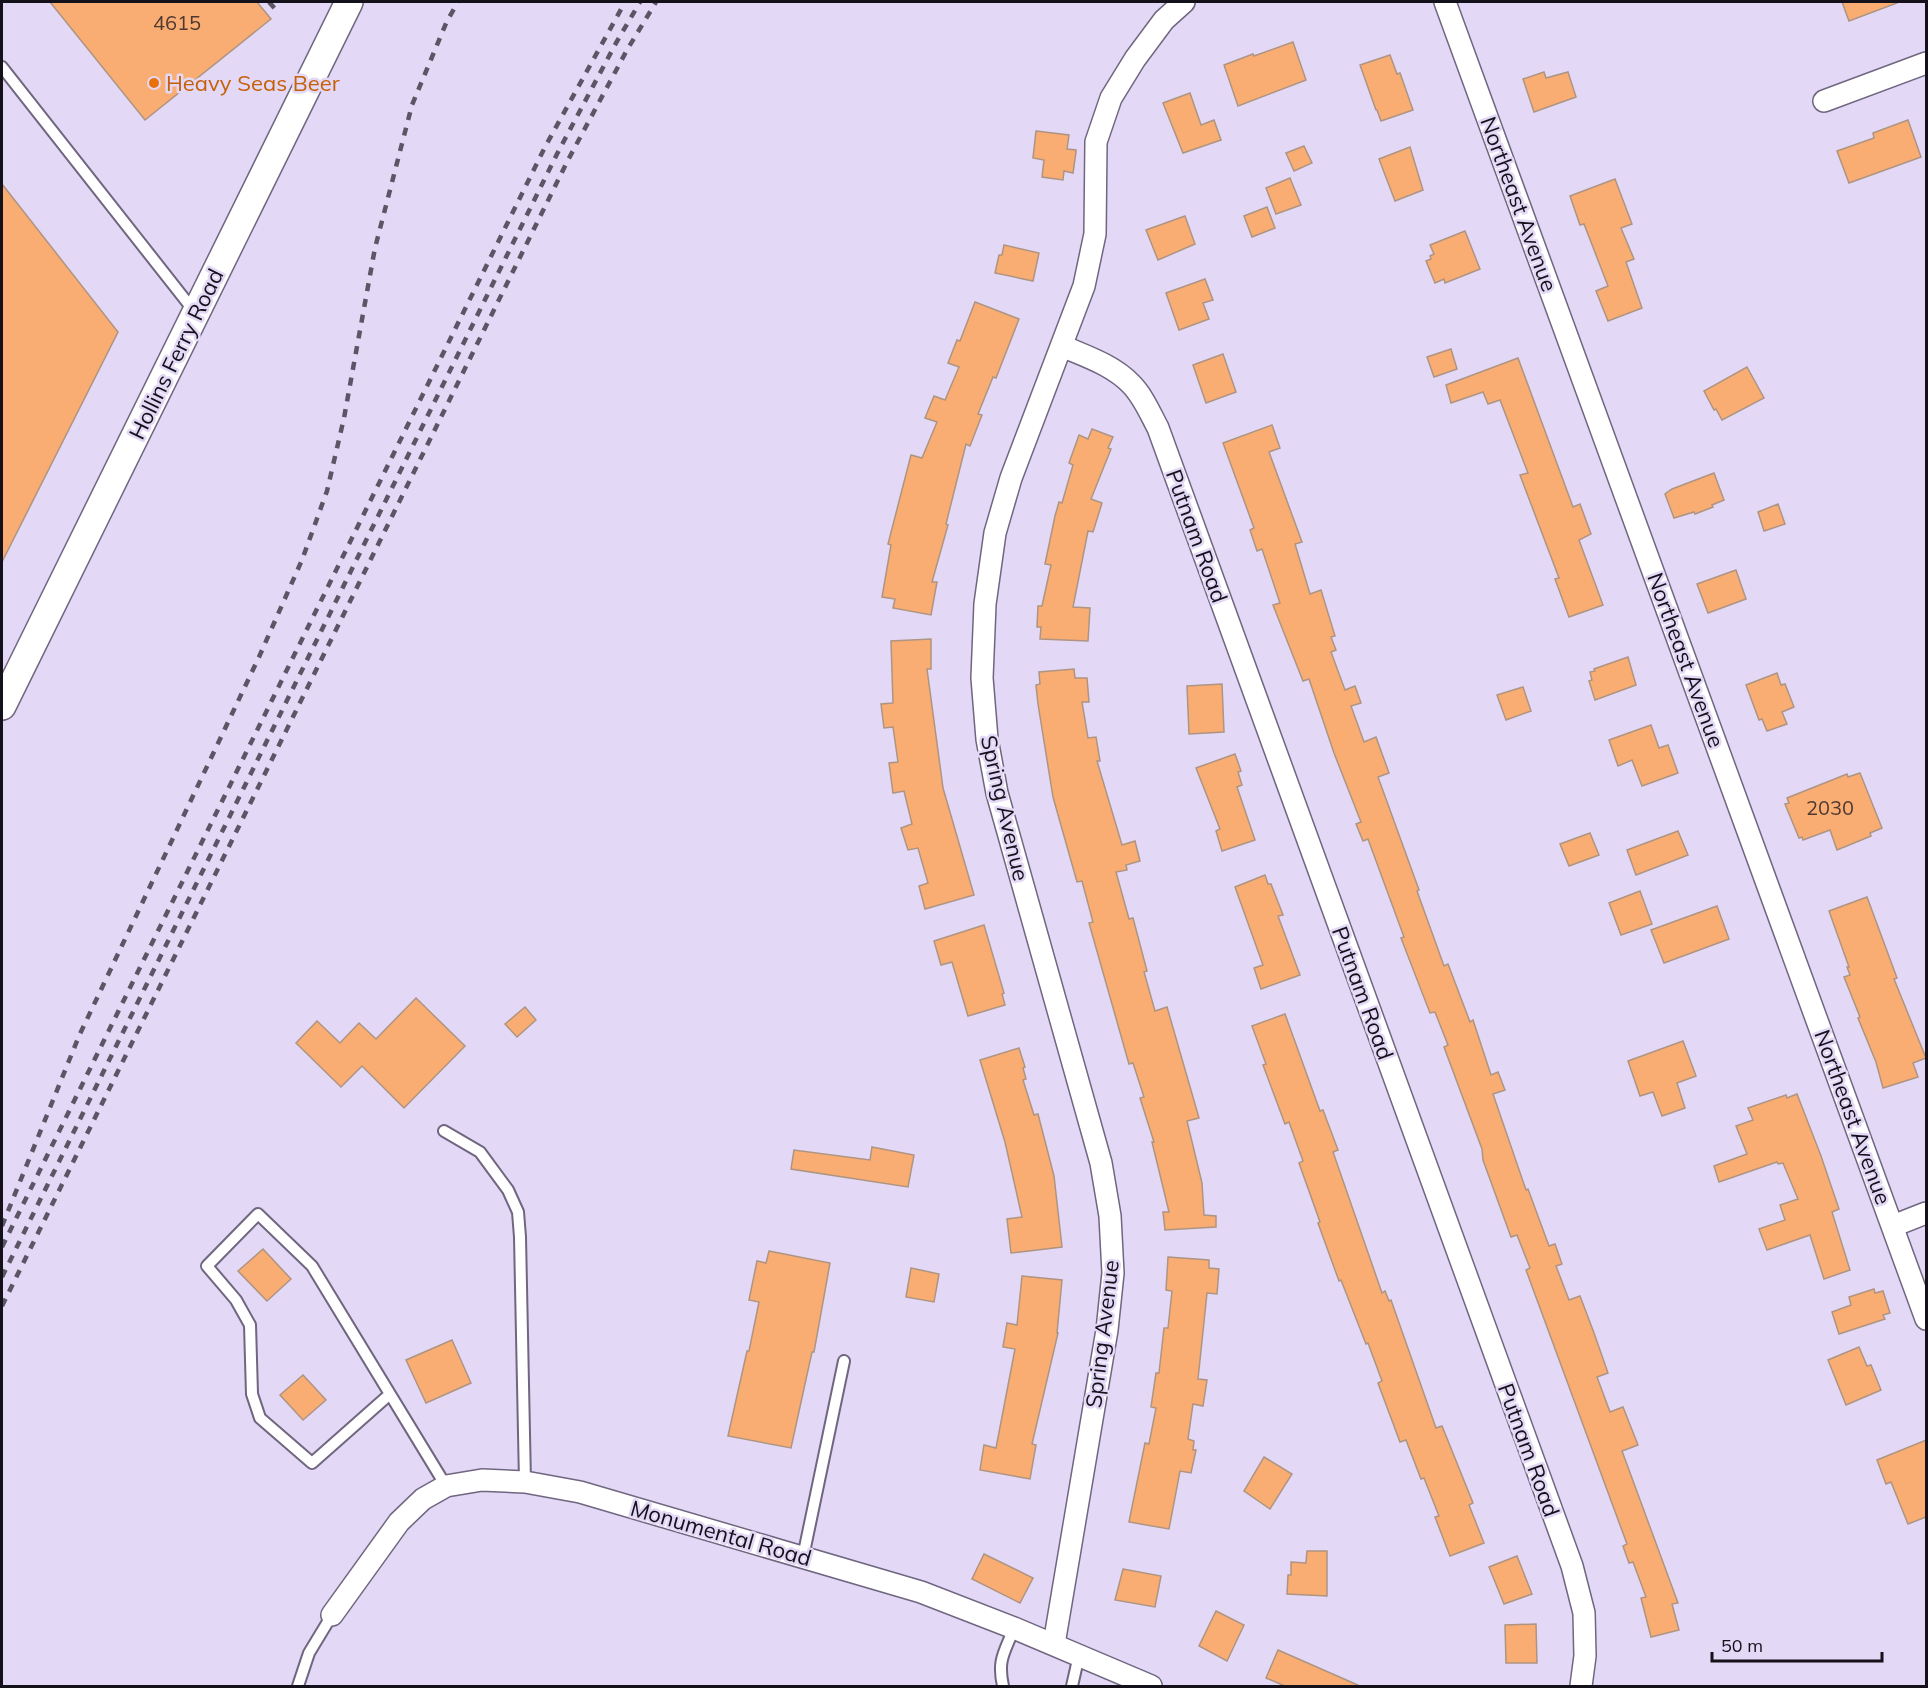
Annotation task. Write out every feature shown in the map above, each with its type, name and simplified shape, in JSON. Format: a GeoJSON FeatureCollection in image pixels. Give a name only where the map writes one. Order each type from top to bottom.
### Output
{"type":"FeatureCollection","features":[{"type":"Feature","properties":{"kind":"street","name":"Hollins Ferry Road"},"geometry":{"type":"LineString","coordinates":[[5,692],[196,314],[349,2]]}},
{"type":"Feature","properties":{"kind":"street","name":"Spring Avenue"},"geometry":{"type":"LineString","coordinates":[[1054,1644],[1107,1330],[1113,1273],[1110,1216],[1101,1163],[997,793],[987,739],[982,678],[985,603],[995,533],[1011,478],[1084,286],[1095,234],[1096,142],[1111,98],[1135,59],[1158,28],[1184,2]]}},
{"type":"Feature","properties":{"kind":"street","name":"Northeast Avenue"},"geometry":{"type":"LineString","coordinates":[[1445,2],[1926,1319]]}},
{"type":"Feature","properties":{"kind":"street"},"geometry":{"type":"LineString","coordinates":[[1824,100],[1926,63]]}},
{"type":"Feature","properties":{"kind":"street","name":"Putnam Road"},"geometry":{"type":"LineString","coordinates":[[1062,346],[1109,368],[1131,384],[1146,405],[1158,428],[1572,1566],[1584,1613],[1585,1656],[1581,1686]]}},
{"type":"Feature","properties":{"kind":"street"},"geometry":{"type":"LineString","coordinates":[[1893,1226],[1926,1213]]}},
{"type":"Feature","properties":{"kind":"street","name":"Monumental Road"},"geometry":{"type":"LineString","coordinates":[[332,1615],[399,1522],[423,1499],[446,1486],[482,1480],[525,1482],[580,1492],[921,1592],[1054,1644],[1151,1686]]}},
{"type":"Feature","properties":{"kind":"lane"},"geometry":{"type":"LineString","coordinates":[[2,67],[196,314]]}},
{"type":"Feature","properties":{"kind":"lane"},"geometry":{"type":"LineString","coordinates":[[444,1131],[480,1152],[508,1190],[518,1212],[525,1482]]}},
{"type":"Feature","properties":{"kind":"lane"},"geometry":{"type":"LineString","coordinates":[[390,1394],[312,1463],[260,1418],[252,1394],[250,1325],[236,1300],[207,1266],[258,1214],[312,1266],[390,1394],[446,1486]]}},
{"type":"Feature","properties":{"kind":"lane"},"geometry":{"type":"LineString","coordinates":[[803,1557],[844,1361]]}},
{"type":"Feature","properties":{"kind":"lane"},"geometry":{"type":"LineString","coordinates":[[298,1686],[309,1653],[332,1615]]}},
{"type":"Feature","properties":{"kind":"lane"},"geometry":{"type":"LineString","coordinates":[[1003,1686],[1000,1658],[1014,1628]]}},
{"type":"Feature","properties":{"kind":"lane"},"geometry":{"type":"LineString","coordinates":[[1072,1686],[1079,1655]]}},
{"type":"Feature","properties":{"kind":"building"},"geometry":{"type":"Polygon","coordinates":[[[50,2],[257,2],[271,19],[145,120],[50,2]]]}},
{"type":"Feature","properties":{"kind":"building"},"geometry":{"type":"Polygon","coordinates":[[[1842,2],[1897,2],[1897,3],[1849,21],[1842,2]]]}},
{"type":"Feature","properties":{"kind":"building"},"geometry":{"type":"Polygon","coordinates":[[[1293,42],[1306,80],[1238,106],[1224,65],[1293,42]]]}},
{"type":"Feature","properties":{"kind":"building"},"geometry":{"type":"Polygon","coordinates":[[[1390,55],[1397,74],[1400,73],[1413,110],[1381,121],[1360,65],[1390,55]]]}},
{"type":"Feature","properties":{"kind":"building"},"geometry":{"type":"Polygon","coordinates":[[[1544,72],[1546,78],[1568,72],[1576,97],[1534,112],[1523,79],[1544,72]]]}},
{"type":"Feature","properties":{"kind":"building"},"geometry":{"type":"Polygon","coordinates":[[[1190,93],[1201,125],[1214,120],[1221,140],[1183,153],[1163,103],[1190,93]]]}},
{"type":"Feature","properties":{"kind":"building"},"geometry":{"type":"Polygon","coordinates":[[[1908,120],[1921,157],[1849,183],[1837,151],[1874,138],[1873,133],[1908,120]]]}},
{"type":"Feature","properties":{"kind":"building"},"geometry":{"type":"Polygon","coordinates":[[[1036,131],[1069,135],[1067,149],[1076,150],[1073,173],[1064,171],[1063,180],[1042,177],[1044,160],[1033,158],[1036,131]]]}},
{"type":"Feature","properties":{"kind":"building"},"geometry":{"type":"Polygon","coordinates":[[[1304,146],[1312,163],[1294,171],[1286,153],[1304,146]]]}},
{"type":"Feature","properties":{"kind":"building"},"geometry":{"type":"Polygon","coordinates":[[[1410,147],[1423,190],[1395,201],[1379,159],[1410,147]]]}},
{"type":"Feature","properties":{"kind":"building"},"geometry":{"type":"Polygon","coordinates":[[[1290,178],[1301,205],[1276,214],[1266,188],[1290,178]]]}},
{"type":"Feature","properties":{"kind":"building"},"geometry":{"type":"Polygon","coordinates":[[[1615,179],[1632,224],[1621,228],[1634,259],[1626,262],[1642,308],[1608,321],[1596,291],[1608,286],[1584,224],[1580,225],[1570,196],[1615,179]]]}},
{"type":"Feature","properties":{"kind":"building"},"geometry":{"type":"Polygon","coordinates":[[[2,184],[118,332],[2,562],[2,184]]]}},
{"type":"Feature","properties":{"kind":"building"},"geometry":{"type":"Polygon","coordinates":[[[1267,207],[1275,228],[1252,237],[1244,216],[1267,207]]]}},
{"type":"Feature","properties":{"kind":"building"},"geometry":{"type":"Polygon","coordinates":[[[1185,216],[1195,244],[1158,260],[1146,230],[1185,216]]]}},
{"type":"Feature","properties":{"kind":"building"},"geometry":{"type":"Polygon","coordinates":[[[1465,231],[1480,269],[1445,283],[1444,279],[1435,283],[1426,261],[1434,254],[1430,245],[1465,231]]]}},
{"type":"Feature","properties":{"kind":"building"},"geometry":{"type":"Polygon","coordinates":[[[1004,245],[1039,253],[1033,281],[995,273],[1004,245]]]}},
{"type":"Feature","properties":{"kind":"building"},"geometry":{"type":"Polygon","coordinates":[[[1205,279],[1213,300],[1203,303],[1209,319],[1179,330],[1166,293],[1205,279]]]}},
{"type":"Feature","properties":{"kind":"building"},"geometry":{"type":"Polygon","coordinates":[[[975,302],[1019,319],[996,378],[993,377],[978,414],[982,415],[970,446],[966,444],[946,524],[948,525],[932,582],[937,582],[931,615],[893,608],[895,599],[882,597],[891,545],[888,544],[911,455],[922,458],[937,422],[925,418],[934,396],[945,400],[959,367],[948,363],[957,340],[960,341],[975,302]]]}},
{"type":"Feature","properties":{"kind":"building"},"geometry":{"type":"Polygon","coordinates":[[[1451,349],[1457,369],[1434,377],[1427,357],[1451,349]]]}},
{"type":"Feature","properties":{"kind":"building"},"geometry":{"type":"Polygon","coordinates":[[[1223,354],[1236,392],[1206,403],[1193,365],[1223,354]]]}},
{"type":"Feature","properties":{"kind":"building"},"geometry":{"type":"Polygon","coordinates":[[[1518,358],[1573,507],[1580,504],[1591,534],[1579,540],[1603,605],[1569,617],[1555,579],[1559,578],[1520,475],[1528,473],[1500,400],[1488,404],[1483,392],[1451,403],[1446,385],[1518,358]]]}},
{"type":"Feature","properties":{"kind":"building"},"geometry":{"type":"Polygon","coordinates":[[[1747,367],[1764,398],[1722,420],[1704,391],[1747,367]]]}},
{"type":"Feature","properties":{"kind":"building"},"geometry":{"type":"Polygon","coordinates":[[[1272,425],[1280,448],[1269,452],[1302,542],[1295,544],[1310,594],[1321,590],[1335,636],[1331,637],[1336,650],[1331,652],[1345,690],[1355,686],[1361,703],[1351,706],[1364,742],[1376,737],[1389,773],[1378,777],[1419,890],[1417,891],[1444,966],[1448,964],[1470,1022],[1473,1020],[1491,1075],[1498,1072],[1505,1090],[1493,1094],[1526,1190],[1528,1189],[1549,1246],[1555,1244],[1562,1264],[1556,1266],[1569,1300],[1580,1296],[1594,1333],[1608,1373],[1597,1377],[1610,1412],[1623,1407],[1638,1445],[1622,1451],[1678,1603],[1672,1604],[1679,1630],[1651,1637],[1641,1598],[1646,1597],[1633,1562],[1629,1563],[1623,1546],[1627,1544],[1526,1270],[1530,1268],[1517,1235],[1511,1237],[1483,1160],[1482,1149],[1444,1047],[1448,1045],[1435,1012],[1430,1013],[1401,938],[1404,937],[1368,839],[1363,841],[1356,824],[1361,822],[1309,679],[1303,681],[1273,605],[1280,603],[1262,549],[1257,551],[1250,530],[1254,528],[1223,443],[1272,425]]]}},
{"type":"Feature","properties":{"kind":"building"},"geometry":{"type":"Polygon","coordinates":[[[1092,429],[1113,437],[1108,448],[1111,449],[1091,499],[1102,503],[1093,532],[1088,531],[1073,607],[1090,608],[1088,641],[1040,639],[1041,627],[1037,627],[1038,606],[1042,606],[1051,565],[1045,564],[1055,516],[1059,502],[1062,503],[1073,465],[1069,463],[1079,435],[1088,439],[1092,429]]]}},
{"type":"Feature","properties":{"kind":"building"},"geometry":{"type":"Polygon","coordinates":[[[1714,473],[1724,500],[1695,514],[1694,512],[1674,518],[1665,494],[1672,489],[1714,473]]]}},
{"type":"Feature","properties":{"kind":"building"},"geometry":{"type":"Polygon","coordinates":[[[1778,504],[1785,524],[1764,531],[1758,512],[1778,504]]]}},
{"type":"Feature","properties":{"kind":"building"},"geometry":{"type":"Polygon","coordinates":[[[1736,570],[1746,599],[1708,613],[1697,584],[1736,570]]]}},
{"type":"Feature","properties":{"kind":"building"},"geometry":{"type":"Polygon","coordinates":[[[931,639],[931,669],[927,669],[943,788],[974,895],[925,909],[919,886],[928,883],[918,848],[908,850],[901,828],[912,824],[904,791],[893,793],[889,763],[898,762],[893,727],[884,728],[881,704],[893,703],[891,641],[931,639]]]}},
{"type":"Feature","properties":{"kind":"building"},"geometry":{"type":"Polygon","coordinates":[[[1628,657],[1636,685],[1595,700],[1589,681],[1592,680],[1590,672],[1628,657]]]}},
{"type":"Feature","properties":{"kind":"building"},"geometry":{"type":"Polygon","coordinates":[[[1074,669],[1075,678],[1087,678],[1089,702],[1082,702],[1088,738],[1096,737],[1100,761],[1097,761],[1122,845],[1135,841],[1140,861],[1126,865],[1127,870],[1116,872],[1129,919],[1133,918],[1155,1011],[1167,1007],[1199,1118],[1187,1121],[1202,1183],[1204,1215],[1216,1216],[1216,1227],[1165,1230],[1163,1212],[1169,1212],[1152,1142],[1154,1142],[1140,1098],[1144,1097],[1133,1063],[1129,1064],[1089,923],[1093,922],[1082,881],[1077,882],[1053,797],[1036,685],[1040,684],[1039,672],[1074,669]]]}},
{"type":"Feature","properties":{"kind":"building"},"geometry":{"type":"Polygon","coordinates":[[[1777,673],[1781,685],[1785,684],[1794,707],[1782,712],[1787,724],[1767,731],[1762,719],[1759,720],[1746,685],[1777,673]]]}},
{"type":"Feature","properties":{"kind":"building"},"geometry":{"type":"Polygon","coordinates":[[[1222,684],[1224,732],[1189,734],[1187,686],[1222,684]]]}},
{"type":"Feature","properties":{"kind":"building"},"geometry":{"type":"Polygon","coordinates":[[[1523,687],[1531,711],[1506,720],[1497,695],[1523,687]]]}},
{"type":"Feature","properties":{"kind":"building"},"geometry":{"type":"Polygon","coordinates":[[[1651,725],[1659,748],[1668,745],[1678,773],[1642,786],[1632,760],[1618,766],[1609,740],[1651,725]]]}},
{"type":"Feature","properties":{"kind":"building"},"geometry":{"type":"Polygon","coordinates":[[[1235,754],[1241,771],[1238,772],[1242,785],[1237,787],[1255,840],[1222,851],[1216,831],[1220,829],[1196,768],[1235,754]]]}},
{"type":"Feature","properties":{"kind":"building"},"geometry":{"type":"Polygon","coordinates":[[[1860,773],[1882,828],[1870,833],[1871,836],[1837,850],[1830,830],[1803,840],[1802,837],[1799,838],[1785,804],[1789,803],[1787,798],[1847,774],[1848,777],[1860,773]]]}},
{"type":"Feature","properties":{"kind":"building"},"geometry":{"type":"Polygon","coordinates":[[[1678,831],[1688,855],[1636,875],[1627,850],[1678,831]]]}},
{"type":"Feature","properties":{"kind":"building"},"geometry":{"type":"Polygon","coordinates":[[[1590,833],[1599,855],[1569,866],[1560,844],[1590,833]]]}},
{"type":"Feature","properties":{"kind":"building"},"geometry":{"type":"Polygon","coordinates":[[[1265,875],[1283,915],[1278,916],[1300,975],[1261,989],[1254,968],[1263,965],[1235,887],[1265,875]]]}},
{"type":"Feature","properties":{"kind":"building"},"geometry":{"type":"Polygon","coordinates":[[[1640,891],[1652,924],[1621,935],[1609,903],[1640,891]]]}},
{"type":"Feature","properties":{"kind":"building"},"geometry":{"type":"Polygon","coordinates":[[[1867,897],[1897,978],[1894,979],[1926,1058],[1913,1063],[1918,1077],[1883,1088],[1876,1062],[1844,977],[1850,975],[1847,967],[1849,967],[1829,911],[1867,897]]]}},
{"type":"Feature","properties":{"kind":"building"},"geometry":{"type":"Polygon","coordinates":[[[1717,906],[1729,939],[1664,963],[1651,930],[1717,906]]]}},
{"type":"Feature","properties":{"kind":"building"},"geometry":{"type":"Polygon","coordinates":[[[984,925],[1004,993],[1002,994],[1005,1005],[968,1016],[952,962],[941,965],[934,941],[984,925]]]}},
{"type":"Feature","properties":{"kind":"building"},"geometry":{"type":"Polygon","coordinates":[[[416,998],[465,1046],[404,1108],[362,1066],[341,1087],[296,1043],[317,1021],[340,1043],[359,1023],[376,1039],[416,998]]]}},
{"type":"Feature","properties":{"kind":"building"},"geometry":{"type":"Polygon","coordinates":[[[525,1007],[536,1020],[517,1037],[505,1024],[525,1007]]]}},
{"type":"Feature","properties":{"kind":"building"},"geometry":{"type":"Polygon","coordinates":[[[1285,1014],[1320,1111],[1323,1110],[1338,1150],[1333,1152],[1382,1293],[1385,1291],[1389,1301],[1391,1300],[1436,1428],[1442,1426],[1473,1503],[1469,1505],[1484,1543],[1450,1556],[1435,1517],[1439,1516],[1424,1478],[1421,1479],[1406,1440],[1400,1442],[1378,1383],[1382,1381],[1368,1343],[1366,1344],[1341,1280],[1339,1281],[1318,1223],[1320,1222],[1299,1163],[1303,1161],[1289,1122],[1285,1124],[1263,1065],[1266,1064],[1252,1026],[1285,1014]]]}},
{"type":"Feature","properties":{"kind":"building"},"geometry":{"type":"Polygon","coordinates":[[[1683,1041],[1696,1076],[1677,1083],[1685,1108],[1662,1116],[1653,1092],[1640,1096],[1628,1061],[1683,1041]]]}},
{"type":"Feature","properties":{"kind":"building"},"geometry":{"type":"Polygon","coordinates":[[[1019,1048],[1025,1067],[1023,1068],[1026,1079],[1023,1080],[1034,1115],[1038,1114],[1054,1176],[1062,1247],[1011,1253],[1007,1219],[1022,1217],[1005,1142],[980,1060],[1019,1048]]]}},
{"type":"Feature","properties":{"kind":"building"},"geometry":{"type":"Polygon","coordinates":[[[1797,1094],[1839,1209],[1832,1212],[1850,1270],[1824,1279],[1810,1235],[1767,1250],[1759,1229],[1785,1220],[1780,1205],[1798,1199],[1783,1163],[1778,1164],[1777,1162],[1719,1182],[1714,1166],[1747,1154],[1736,1126],[1753,1120],[1748,1108],[1786,1095],[1787,1098],[1797,1094]]]}},
{"type":"Feature","properties":{"kind":"building"},"geometry":{"type":"Polygon","coordinates":[[[872,1147],[914,1155],[908,1187],[791,1169],[794,1150],[870,1160],[872,1147]]]}},
{"type":"Feature","properties":{"kind":"building"},"geometry":{"type":"Polygon","coordinates":[[[263,1249],[291,1279],[267,1301],[238,1271],[263,1249]]]}},
{"type":"Feature","properties":{"kind":"building"},"geometry":{"type":"Polygon","coordinates":[[[769,1251],[830,1263],[814,1352],[812,1352],[791,1448],[728,1436],[759,1302],[749,1300],[757,1261],[766,1263],[769,1251]]]}},
{"type":"Feature","properties":{"kind":"building"},"geometry":{"type":"Polygon","coordinates":[[[1168,1257],[1209,1260],[1209,1268],[1219,1269],[1217,1294],[1207,1293],[1198,1379],[1207,1380],[1203,1406],[1193,1404],[1188,1439],[1194,1441],[1193,1450],[1196,1450],[1191,1473],[1180,1471],[1169,1529],[1129,1522],[1145,1443],[1149,1444],[1156,1408],[1151,1407],[1156,1373],[1159,1373],[1164,1328],[1168,1328],[1172,1291],[1166,1290],[1168,1257]]]}},
{"type":"Feature","properties":{"kind":"building"},"geometry":{"type":"Polygon","coordinates":[[[911,1268],[939,1274],[934,1302],[906,1297],[911,1268]]]}},
{"type":"Feature","properties":{"kind":"building"},"geometry":{"type":"Polygon","coordinates":[[[1022,1276],[1062,1280],[1058,1333],[1032,1444],[1036,1445],[1030,1479],[980,1470],[984,1445],[996,1448],[1015,1349],[1003,1347],[1007,1323],[1017,1325],[1022,1276]]]}},
{"type":"Feature","properties":{"kind":"building"},"geometry":{"type":"Polygon","coordinates":[[[1874,1289],[1875,1293],[1883,1291],[1890,1313],[1883,1315],[1885,1319],[1839,1334],[1832,1312],[1851,1305],[1849,1297],[1874,1289]]]}},
{"type":"Feature","properties":{"kind":"building"},"geometry":{"type":"Polygon","coordinates":[[[452,1340],[471,1383],[426,1403],[406,1360],[452,1340]]]}},
{"type":"Feature","properties":{"kind":"building"},"geometry":{"type":"Polygon","coordinates":[[[1859,1347],[1867,1366],[1871,1365],[1881,1390],[1846,1405],[1828,1360],[1859,1347]]]}},
{"type":"Feature","properties":{"kind":"building"},"geometry":{"type":"Polygon","coordinates":[[[303,1375],[326,1400],[303,1420],[280,1395],[303,1375]]]}},
{"type":"Feature","properties":{"kind":"building"},"geometry":{"type":"Polygon","coordinates":[[[1926,1440],[1926,1517],[1908,1524],[1891,1482],[1886,1484],[1877,1460],[1926,1440]]]}},
{"type":"Feature","properties":{"kind":"building"},"geometry":{"type":"Polygon","coordinates":[[[1264,1457],[1292,1474],[1270,1509],[1244,1491],[1264,1457]]]}},
{"type":"Feature","properties":{"kind":"building"},"geometry":{"type":"Polygon","coordinates":[[[1307,1551],[1327,1551],[1327,1596],[1287,1594],[1291,1562],[1306,1563],[1307,1551]]]}},
{"type":"Feature","properties":{"kind":"building"},"geometry":{"type":"Polygon","coordinates":[[[984,1554],[1033,1578],[1020,1603],[972,1579],[984,1554]]]}},
{"type":"Feature","properties":{"kind":"building"},"geometry":{"type":"Polygon","coordinates":[[[1517,1556],[1532,1594],[1504,1604],[1489,1567],[1517,1556]]]}},
{"type":"Feature","properties":{"kind":"building"},"geometry":{"type":"Polygon","coordinates":[[[1123,1569],[1161,1576],[1155,1607],[1115,1600],[1123,1569]]]}},
{"type":"Feature","properties":{"kind":"building"},"geometry":{"type":"Polygon","coordinates":[[[1216,1611],[1244,1625],[1227,1661],[1199,1646],[1216,1611]]]}},
{"type":"Feature","properties":{"kind":"building"},"geometry":{"type":"Polygon","coordinates":[[[1536,1624],[1537,1663],[1506,1663],[1505,1625],[1536,1624]]]}},
{"type":"Feature","properties":{"kind":"building"},"geometry":{"type":"Polygon","coordinates":[[[1278,1650],[1360,1686],[1285,1686],[1266,1678],[1278,1650]]]}},
{"type":"Feature","properties":{"kind":"railway"},"geometry":{"type":"LineString","coordinates":[[269,2],[277,11]]}},
{"type":"Feature","properties":{"kind":"railway"},"geometry":{"type":"LineString","coordinates":[[2,1226],[79,1036],[259,657],[302,560],[327,491],[344,418],[375,248],[412,105],[447,21],[458,2]]}},
{"type":"Feature","properties":{"kind":"railway"},"geometry":{"type":"LineString","coordinates":[[2,1247],[545,147],[625,2]]}},
{"type":"Feature","properties":{"kind":"railway"},"geometry":{"type":"LineString","coordinates":[[2,1277],[557,154],[640,2]]}},
{"type":"Feature","properties":{"kind":"railway"},"geometry":{"type":"LineString","coordinates":[[2,1306],[568,160],[627,50],[656,2]]}},
{"type":"Feature","properties":{"kind":"place","name":"Heavy Seas Beer"},"geometry":{"type":"Point","coordinates":[154,83]}}]}
